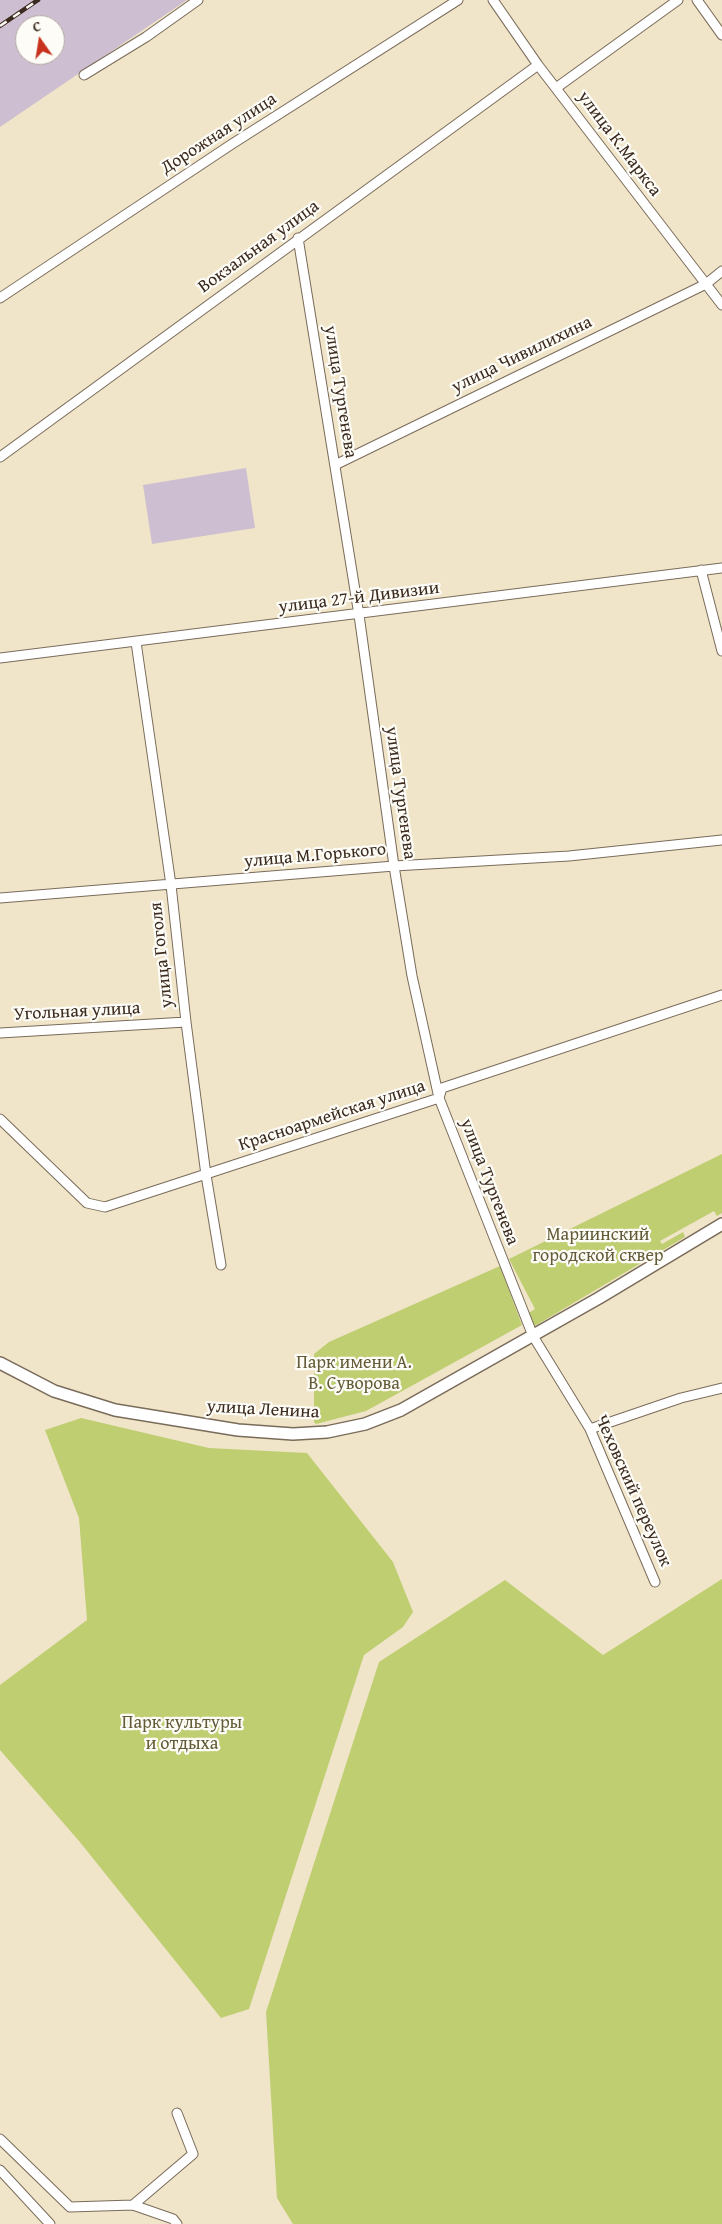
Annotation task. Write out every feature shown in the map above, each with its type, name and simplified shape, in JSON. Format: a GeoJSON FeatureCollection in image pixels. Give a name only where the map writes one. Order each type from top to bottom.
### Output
{"type":"FeatureCollection","features":[{"type":"Feature","properties":{"kind":"main road","name":"улица Ленина"},"geometry":{"type":"LineString","coordinates":[[0,1362],[54,1391],[115,1410],[202,1425],[293,1434],[327,1432],[365,1424],[401,1410],[533,1336],[722,1224]]}},
{"type":"Feature","properties":{"kind":"street"},"geometry":{"type":"LineString","coordinates":[[84,75],[146,37],[198,0]]}},
{"type":"Feature","properties":{"kind":"street","name":"Дорожная улица"},"geometry":{"type":"LineString","coordinates":[[0,298],[232,144],[458,0]]}},
{"type":"Feature","properties":{"kind":"street","name":"улица К.Маркса"},"geometry":{"type":"LineString","coordinates":[[493,0],[538,65],[722,305]]}},
{"type":"Feature","properties":{"kind":"street"},"geometry":{"type":"LineString","coordinates":[[556,88],[678,0]]}},
{"type":"Feature","properties":{"kind":"street"},"geometry":{"type":"LineString","coordinates":[[697,0],[722,35]]}},
{"type":"Feature","properties":{"kind":"street","name":"Вокзальная улица"},"geometry":{"type":"LineString","coordinates":[[0,457],[298,238],[538,65]]}},
{"type":"Feature","properties":{"kind":"street","name":"улица Тургенева"},"geometry":{"type":"LineString","coordinates":[[298,238],[359,615],[394,866],[412,976],[439,1098],[533,1336]]}},
{"type":"Feature","properties":{"kind":"street","name":"улица Чивилихина"},"geometry":{"type":"LineString","coordinates":[[335,465],[706,284],[722,271]]}},
{"type":"Feature","properties":{"kind":"street","name":"улица 27-й Дивизии"},"geometry":{"type":"LineString","coordinates":[[0,658],[359,615],[722,568]]}},
{"type":"Feature","properties":{"kind":"street"},"geometry":{"type":"LineString","coordinates":[[701,570],[722,651]]}},
{"type":"Feature","properties":{"kind":"street","name":"улица Гоголя"},"geometry":{"type":"LineString","coordinates":[[136,642],[171,885],[186,1022],[206,1175],[221,1265]]}},
{"type":"Feature","properties":{"kind":"street","name":"улица М.Горького"},"geometry":{"type":"LineString","coordinates":[[0,898],[394,866],[569,856],[722,840]]}},
{"type":"Feature","properties":{"kind":"street","name":"Красноармейская улица"},"geometry":{"type":"LineString","coordinates":[[0,1119],[87,1203],[105,1207],[439,1098],[442,1088],[722,995]]}},
{"type":"Feature","properties":{"kind":"street","name":"Угольная улица"},"geometry":{"type":"LineString","coordinates":[[0,1033],[186,1022]]}},
{"type":"Feature","properties":{"kind":"street","name":"Чеховский переулок"},"geometry":{"type":"LineString","coordinates":[[533,1336],[590,1428],[655,1582]]}},
{"type":"Feature","properties":{"kind":"street"},"geometry":{"type":"LineString","coordinates":[[590,1428],[681,1398],[722,1388]]}},
{"type":"Feature","properties":{"kind":"street"},"geometry":{"type":"LineString","coordinates":[[133,2204],[193,2154],[177,2113]]}},
{"type":"Feature","properties":{"kind":"street"},"geometry":{"type":"LineString","coordinates":[[0,2140],[70,2207],[133,2204],[173,2219],[177,2224]]}},
{"type":"Feature","properties":{"kind":"street"},"geometry":{"type":"LineString","coordinates":[[1,2173],[50,2224]]}},
{"type":"Feature","properties":{"kind":"shaded area"},"geometry":{"type":"Polygon","coordinates":[[[0,0],[187,0],[0,127],[0,0]]]}},
{"type":"Feature","properties":{"kind":"shaded area"},"geometry":{"type":"Polygon","coordinates":[[[246,468],[255,528],[152,544],[143,485],[246,468]]]}},
{"type":"Feature","properties":{"kind":"green space","name":"Мариинский городской сквер"},"geometry":{"type":"Polygon","coordinates":[[[722,1154],[722,1213],[717,1216],[714,1211],[660,1241],[662,1244],[683,1232],[685,1237],[533,1327],[527,1314],[535,1309],[509,1259],[722,1154]]]}},
{"type":"Feature","properties":{"kind":"green space","name":"Парк имени А. В. Суворова"},"geometry":{"type":"Polygon","coordinates":[[[500,1266],[522,1325],[366,1411],[316,1424],[314,1422],[314,1354],[329,1342],[500,1266]]]}},
{"type":"Feature","properties":{"kind":"green space","name":"Парк культуры и отдыха"},"geometry":{"type":"Polygon","coordinates":[[[81,1418],[209,1448],[307,1453],[393,1562],[413,1612],[403,1627],[364,1655],[249,2009],[221,2018],[79,1841],[0,1750],[0,1685],[87,1620],[79,1518],[45,1430],[81,1418]]]}},
{"type":"Feature","properties":{"kind":"green space"},"geometry":{"type":"Polygon","coordinates":[[[722,1579],[722,2224],[293,2224],[277,2198],[266,2012],[379,1662],[505,1580],[603,1655],[722,1579]]]}},
{"type":"Feature","properties":{"kind":"railway"},"geometry":{"type":"LineString","coordinates":[[0,26],[38,0]]}}]}
